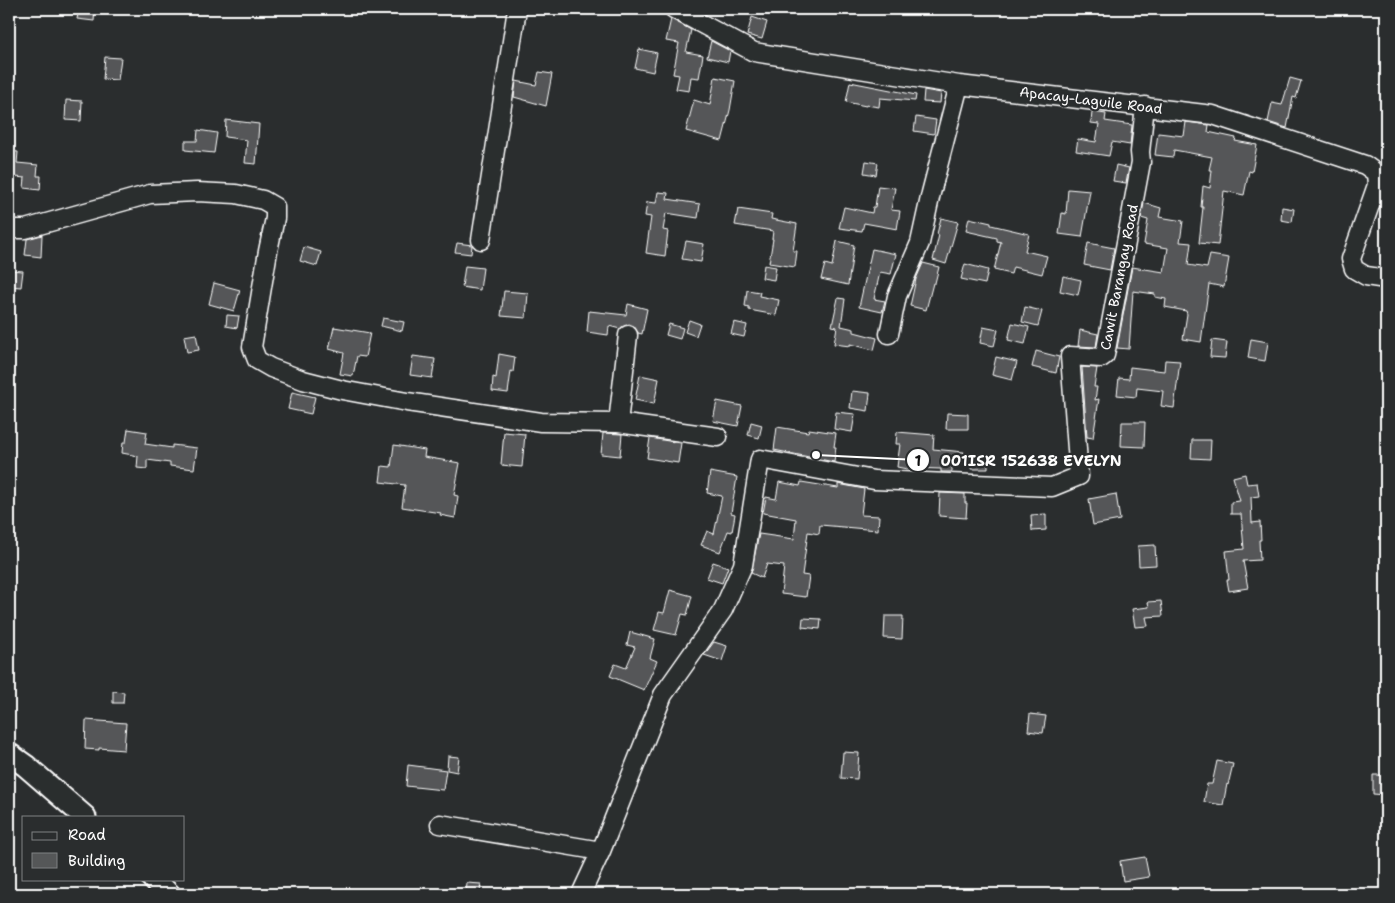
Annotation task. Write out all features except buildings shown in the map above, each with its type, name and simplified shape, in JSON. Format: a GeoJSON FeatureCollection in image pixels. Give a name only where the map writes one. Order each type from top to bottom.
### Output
{"type":"FeatureCollection","features":[{"type":"Feature","properties":{"kind":"main road"},"geometry":{"type":"LineString","coordinates":[[9,754],[26,766],[84,816]]}},
{"type":"Feature","properties":{"kind":"main road"},"geometry":{"type":"LineString","coordinates":[[154,880],[169,894]]}},
{"type":"Feature","properties":{"kind":"street"},"geometry":{"type":"LineString","coordinates":[[481,240],[517,9]]}},
{"type":"Feature","properties":{"kind":"street","name":"Apacay-Laguile Road"},"geometry":{"type":"LineString","coordinates":[[674,9],[754,52],[960,85],[1145,106],[1213,116],[1365,165],[1376,174],[1378,185],[1351,259],[1354,269],[1366,276],[1386,279]]}},
{"type":"Feature","properties":{"kind":"street"},"geometry":{"type":"LineString","coordinates":[[889,334],[897,296],[920,243],[930,193],[960,85]]}},
{"type":"Feature","properties":{"kind":"street","name":"Cawit Barangay Road"},"geometry":{"type":"LineString","coordinates":[[601,851],[663,695],[723,610],[743,565],[760,459],[874,480],[1052,487],[1079,476],[1070,356],[1101,358],[1105,355],[1142,162],[1140,152],[1145,106]]}},
{"type":"Feature","properties":{"kind":"street"},"geometry":{"type":"LineString","coordinates":[[9,229],[25,229],[150,194],[197,192],[236,194],[263,200],[275,207],[275,218],[252,347],[257,360],[271,368],[303,380],[342,390],[408,402],[541,422],[618,423],[718,437]]}},
{"type":"Feature","properties":{"kind":"street"},"geometry":{"type":"LineString","coordinates":[[618,423],[628,336]]}},
{"type":"Feature","properties":{"kind":"street"},"geometry":{"type":"LineString","coordinates":[[440,824],[601,851],[581,894]]}},
{"type":"Feature","properties":{"kind":"place","name":"001ISR 152638 EVELYN"},"geometry":{"type":"Point","coordinates":[816,455]}}]}
